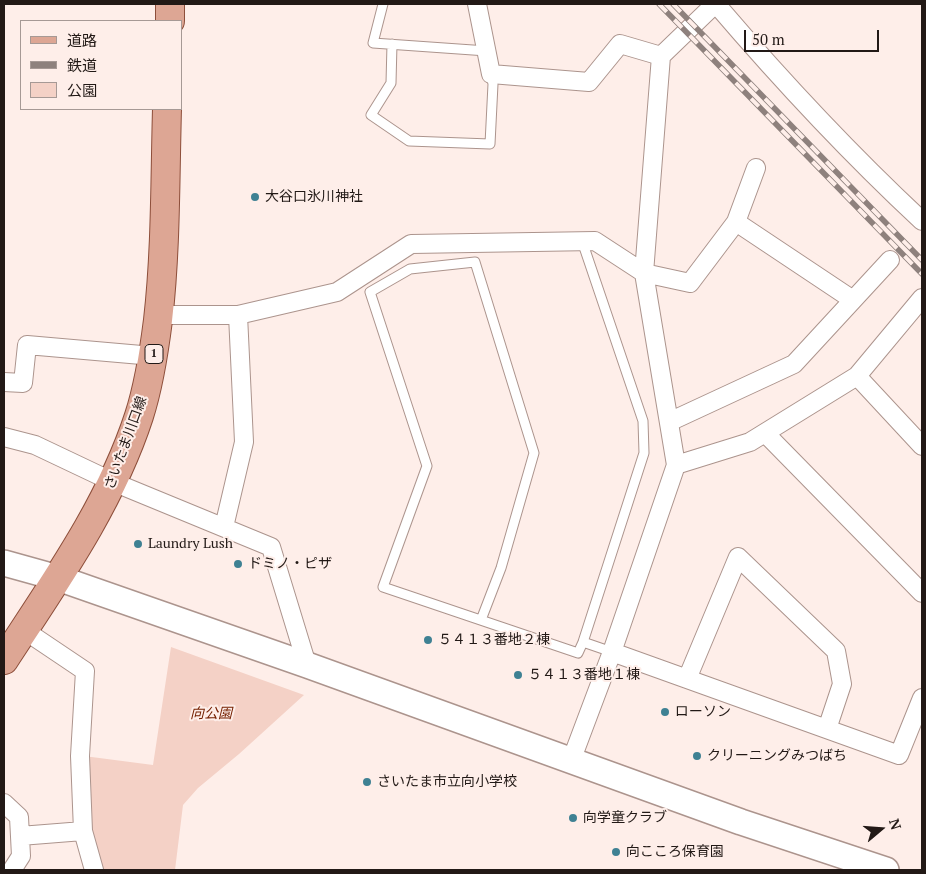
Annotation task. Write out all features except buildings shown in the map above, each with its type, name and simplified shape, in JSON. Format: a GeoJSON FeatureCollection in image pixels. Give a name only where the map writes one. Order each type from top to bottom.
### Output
{"type":"FeatureCollection","features":[{"type":"Feature","properties":{"kind":"main road"},"geometry":{"type":"LineString","coordinates":[[170,4],[170,20]]}},
{"type":"Feature","properties":{"kind":"main road","name":"さいたま川口線"},"geometry":{"type":"LineString","coordinates":[[4,660],[58,578],[101,506],[113,482],[139,415],[153,356],[164,263],[167,110]]}},
{"type":"Feature","properties":{"kind":"street"},"geometry":{"type":"LineString","coordinates":[[477,4],[491,74],[589,82],[620,44],[661,56]]}},
{"type":"Feature","properties":{"kind":"street"},"geometry":{"type":"LineString","coordinates":[[571,761],[612,652],[676,465],[644,274],[661,56],[715,4],[772,69],[860,163],[922,221]]}},
{"type":"Feature","properties":{"kind":"street"},"geometry":{"type":"LineString","coordinates":[[158,315],[238,315],[337,292],[411,244],[595,241],[644,274],[690,283],[736,222],[756,168]]}},
{"type":"Feature","properties":{"kind":"street"},"geometry":{"type":"LineString","coordinates":[[736,222],[853,300]]}},
{"type":"Feature","properties":{"kind":"street"},"geometry":{"type":"LineString","coordinates":[[669,422],[794,364],[890,260]]}},
{"type":"Feature","properties":{"kind":"street"},"geometry":{"type":"LineString","coordinates":[[676,465],[750,442],[856,376],[921,302]]}},
{"type":"Feature","properties":{"kind":"street"},"geometry":{"type":"LineString","coordinates":[[224,527],[244,442],[238,315]]}},
{"type":"Feature","properties":{"kind":"street"},"geometry":{"type":"LineString","coordinates":[[4,382],[23,383],[27,346],[153,356]]}},
{"type":"Feature","properties":{"kind":"street"},"geometry":{"type":"LineString","coordinates":[[856,376],[922,446]]}},
{"type":"Feature","properties":{"kind":"street"},"geometry":{"type":"LineString","coordinates":[[765,433],[922,593]]}},
{"type":"Feature","properties":{"kind":"street"},"geometry":{"type":"LineString","coordinates":[[4,437],[35,445],[113,482],[271,547],[307,665]]}},
{"type":"Feature","properties":{"kind":"street"},"geometry":{"type":"LineString","coordinates":[[687,679],[738,557],[836,651],[842,684],[827,729]]}},
{"type":"Feature","properties":{"kind":"street"},"geometry":{"type":"LineString","coordinates":[[4,564],[58,578],[307,665],[741,822],[886,870]]}},
{"type":"Feature","properties":{"kind":"street"},"geometry":{"type":"LineString","coordinates":[[24,630],[85,670],[80,756],[83,831],[94,870]]}},
{"type":"Feature","properties":{"kind":"street"},"geometry":{"type":"LineString","coordinates":[[612,652],[899,755],[922,698]]}},
{"type":"Feature","properties":{"kind":"street"},"geometry":{"type":"LineString","coordinates":[[4,803],[19,817],[21,856],[12,870]]}},
{"type":"Feature","properties":{"kind":"street"},"geometry":{"type":"LineString","coordinates":[[20,836],[83,831]]}},
{"type":"Feature","properties":{"kind":"lane"},"geometry":{"type":"LineString","coordinates":[[383,4],[373,43],[487,51]]}},
{"type":"Feature","properties":{"kind":"lane"},"geometry":{"type":"LineString","coordinates":[[392,44],[391,84],[371,115],[409,141],[490,144],[493,84],[491,74]]}},
{"type":"Feature","properties":{"kind":"lane"},"geometry":{"type":"LineString","coordinates":[[481,620],[501,568],[534,454],[475,262],[410,269],[370,292],[427,466],[383,587],[578,653],[644,453],[642,421],[582,241]]}},
{"type":"Feature","properties":{"kind":"lane"},"geometry":{"type":"LineString","coordinates":[[583,642],[612,652]]}},
{"type":"Feature","properties":{"kind":"green space","name":"向公園"},"geometry":{"type":"Polygon","coordinates":[[[171,647],[304,695],[198,788],[183,805],[175,870],[98,870],[86,800],[84,756],[153,765],[171,647]]]}},
{"type":"Feature","properties":{"kind":"railway"},"geometry":{"type":"LineString","coordinates":[[659,4],[922,274]]}},
{"type":"Feature","properties":{"kind":"railway"},"geometry":{"type":"LineString","coordinates":[[673,4],[922,260]]}},
{"type":"Feature","properties":{"kind":"place","name":"大谷口氷川神社"},"geometry":{"type":"Point","coordinates":[255,197]}},
{"type":"Feature","properties":{"kind":"place","name":"Laundry Lush"},"geometry":{"type":"Point","coordinates":[138,544]}},
{"type":"Feature","properties":{"kind":"place","name":"ドミノ・ピザ"},"geometry":{"type":"Point","coordinates":[238,564]}},
{"type":"Feature","properties":{"kind":"place","name":"５４１３番地２棟"},"geometry":{"type":"Point","coordinates":[428,640]}},
{"type":"Feature","properties":{"kind":"place","name":"５４１３番地１棟"},"geometry":{"type":"Point","coordinates":[518,675]}},
{"type":"Feature","properties":{"kind":"place","name":"ローソン"},"geometry":{"type":"Point","coordinates":[665,712]}},
{"type":"Feature","properties":{"kind":"place","name":"クリーニングみつばち"},"geometry":{"type":"Point","coordinates":[697,756]}},
{"type":"Feature","properties":{"kind":"place","name":"さいたま市立向小学校"},"geometry":{"type":"Point","coordinates":[367,782]}},
{"type":"Feature","properties":{"kind":"place","name":"向学童クラブ"},"geometry":{"type":"Point","coordinates":[573,818]}},
{"type":"Feature","properties":{"kind":"place","name":"向こころ保育園"},"geometry":{"type":"Point","coordinates":[616,852]}}]}
